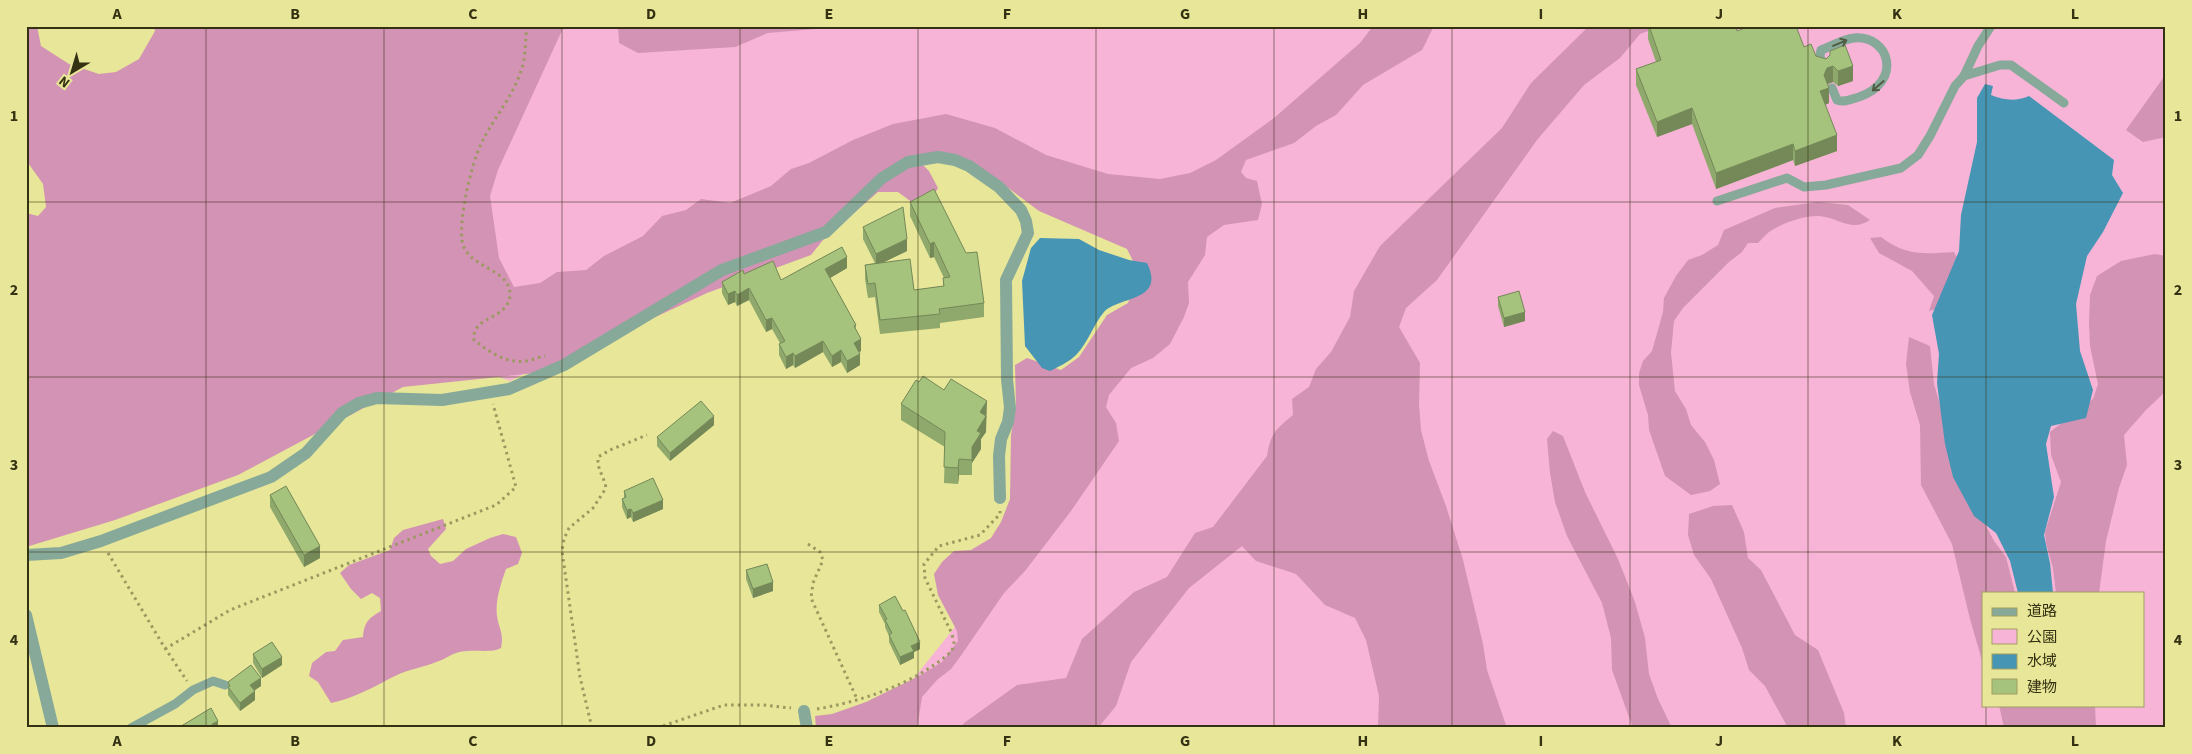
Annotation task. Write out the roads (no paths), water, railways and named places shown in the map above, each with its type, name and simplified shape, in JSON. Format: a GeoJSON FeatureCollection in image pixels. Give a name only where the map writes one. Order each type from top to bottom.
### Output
{"type":"FeatureCollection","features":[{"type":"Feature","properties":{"kind":"street"},"geometry":{"type":"LineString","coordinates":[[26,556],[61,553],[101,541],[271,477],[306,453],[342,413],[359,403],[377,398],[442,400],[509,389],[564,365],[722,270],[826,232],[882,178],[908,162],[938,157],[955,160],[969,166],[999,187],[1020,210],[1027,227],[1028,233],[1006,280],[1007,379],[1010,408],[1008,422],[1001,439],[999,456],[1000,498]]}},
{"type":"Feature","properties":{"kind":"street"},"geometry":{"type":"LineString","coordinates":[[26,614],[53,728]]}},
{"type":"Feature","properties":{"kind":"street"},"geometry":{"type":"LineString","coordinates":[[804,711],[807,728]]}},
{"type":"Feature","properties":{"kind":"lane"},"geometry":{"type":"LineString","coordinates":[[1717,201],[1787,178],[1804,187],[1826,185],[1901,168],[1918,155],[1930,136],[1955,86],[1964,76],[1978,46],[1991,26]]}},
{"type":"Feature","properties":{"kind":"lane"},"geometry":{"type":"LineString","coordinates":[[1824,68],[1820,56],[1821,50],[1848,39],[1867,39],[1876,45],[1887,59],[1888,68],[1884,80],[1869,93],[1843,102],[1837,100],[1832,88]]}},
{"type":"Feature","properties":{"kind":"lane"},"geometry":{"type":"LineString","coordinates":[[1964,76],[2000,65],[2011,65],[2064,103]]}},
{"type":"Feature","properties":{"kind":"lane"},"geometry":{"type":"LineString","coordinates":[[131,728],[175,704],[193,690],[213,681],[225,684]]}},
{"type":"Feature","properties":{"kind":"water"},"geometry":{"type":"Polygon","coordinates":[[[1985,84],[1993,86],[1991,95],[2000,98],[2014,100],[2029,96],[2114,160],[2112,175],[2123,193],[2103,232],[2087,256],[2076,304],[2080,351],[2093,390],[2086,418],[2051,426],[2046,444],[2054,497],[2044,535],[2050,563],[2053,592],[2018,592],[2010,561],[1996,533],[1974,516],[1953,477],[1945,444],[1937,383],[1939,354],[1932,315],[1959,251],[1961,215],[1977,142],[1977,98],[1985,84]]]}},
{"type":"Feature","properties":{"kind":"water"},"geometry":{"type":"Polygon","coordinates":[[[1040,238],[1079,239],[1099,250],[1129,260],[1147,263],[1151,276],[1150,285],[1146,291],[1104,312],[1076,355],[1050,371],[1042,368],[1025,346],[1022,281],[1031,248],[1040,238]]]}}]}
